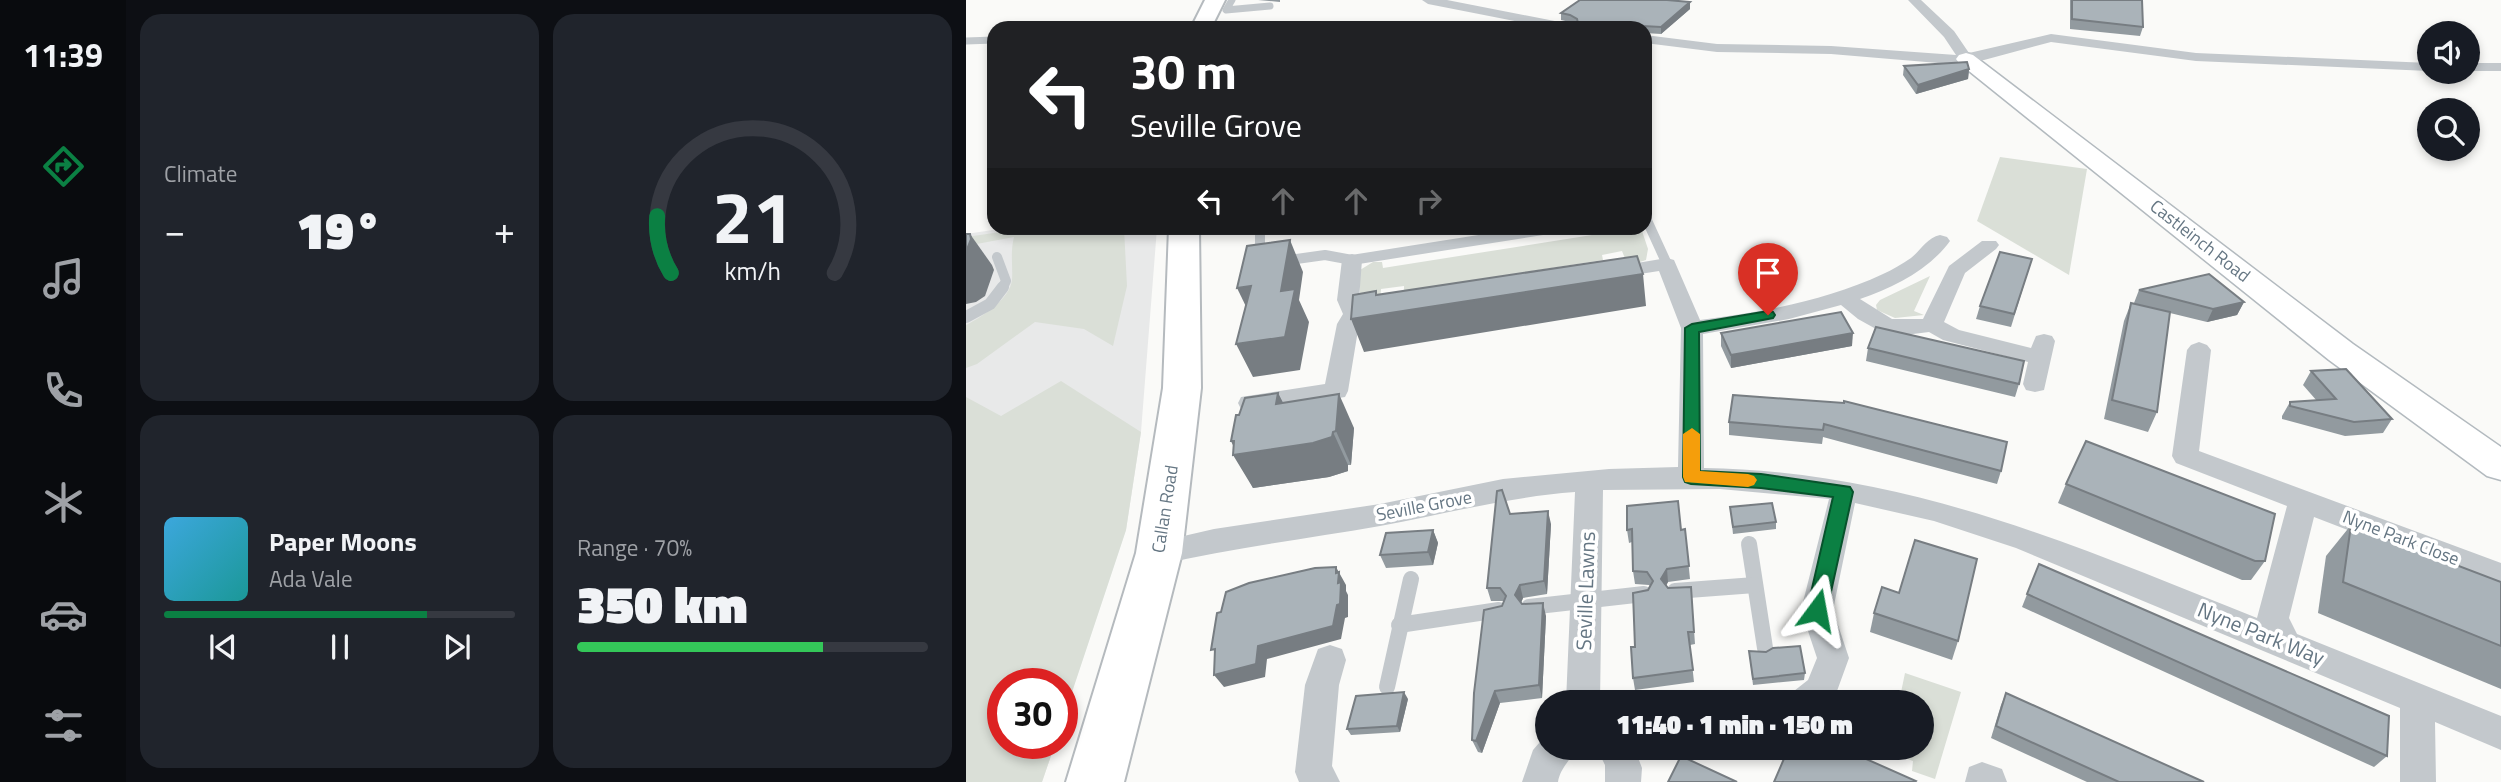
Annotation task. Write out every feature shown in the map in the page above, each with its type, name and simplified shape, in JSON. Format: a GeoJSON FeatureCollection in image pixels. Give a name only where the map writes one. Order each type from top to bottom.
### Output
{"type":"FeatureCollection","features":[{"type":"Feature","properties":{"kind":"main road"},"geometry":{"type":"LineString","coordinates":[[1204,21],[1215,0]]}},
{"type":"Feature","properties":{"kind":"main road","name":"Callan Road"},"geometry":{"type":"LineString","coordinates":[[1095,782],[1159,553],[1182,388],[1184,235]]}},
{"type":"Feature","properties":{"kind":"street"},"geometry":{"type":"LineString","coordinates":[[1428,0],[1534,21]]}},
{"type":"Feature","properties":{"kind":"street","name":"Castleinch Road"},"geometry":{"type":"LineString","coordinates":[[1914,0],[1949,34],[1966,59],[2033,108],[2341,352],[2501,466]]}},
{"type":"Feature","properties":{"kind":"street"},"geometry":{"type":"LineString","coordinates":[[1652,40],[1717,48],[1831,50],[1966,59],[2051,38],[2196,57],[2417,66]]}},
{"type":"Feature","properties":{"kind":"street"},"geometry":{"type":"LineString","coordinates":[[2480,67],[2501,67]]}},
{"type":"Feature","properties":{"kind":"street"},"geometry":{"type":"LineString","coordinates":[[1692,328],[1844,297],[1898,275],[1918,263],[1940,241]]}},
{"type":"Feature","properties":{"kind":"street"},"geometry":{"type":"LineString","coordinates":[[1932,325],[1956,270],[1981,242],[2012,257]]}},
{"type":"Feature","properties":{"kind":"street"},"geometry":{"type":"LineString","coordinates":[[1250,404],[1336,391],[1344,334],[1354,314],[1348,300],[1352,260]]}},
{"type":"Feature","properties":{"kind":"street"},"geometry":{"type":"LineString","coordinates":[[1589,276],[1667,264],[1692,328],[1691,477]]}},
{"type":"Feature","properties":{"kind":"street"},"geometry":{"type":"LineString","coordinates":[[1844,297],[1883,326],[1910,329],[1932,325],[1951,335],[2042,349],[2035,384]]}},
{"type":"Feature","properties":{"kind":"street"},"geometry":{"type":"LineString","coordinates":[[1354,314],[1404,306]]}},
{"type":"Feature","properties":{"kind":"street","name":"Nyne Park Close"},"geometry":{"type":"LineString","coordinates":[[2199,349],[2185,456],[2501,576]]}},
{"type":"Feature","properties":{"kind":"street","name":"Seville Grove"},"geometry":{"type":"LineString","coordinates":[[1159,553],[1280,529],[1380,515],[1503,490],[1589,481],[1691,477],[1761,481],[1844,492],[1934,509],[2021,537]]}},
{"type":"Feature","properties":{"kind":"street","name":"Seville Lawns"},"geometry":{"type":"LineString","coordinates":[[1583,690],[1589,481]]}},
{"type":"Feature","properties":{"kind":"street"},"geometry":{"type":"LineString","coordinates":[[1821,690],[1833,658],[1817,610],[1844,492]]}},
{"type":"Feature","properties":{"kind":"street"},"geometry":{"type":"LineString","coordinates":[[2285,644],[2273,618],[2299,523],[2302,499]]}},
{"type":"Feature","properties":{"kind":"street","name":"Nyne Park Way"},"geometry":{"type":"LineString","coordinates":[[2021,537],[2501,733]]}},
{"type":"Feature","properties":{"kind":"street"},"geometry":{"type":"LineString","coordinates":[[1322,782],[1313,772],[1322,685],[1330,660]]}},
{"type":"Feature","properties":{"kind":"street"},"geometry":{"type":"LineString","coordinates":[[2417,699],[2418,782]]}},
{"type":"Feature","properties":{"kind":"street"},"geometry":{"type":"LineString","coordinates":[[1539,782],[1546,760]]}},
{"type":"Feature","properties":{"kind":"lane"},"geometry":{"type":"LineString","coordinates":[[1232,0],[1226,10],[1270,6]]}},
{"type":"Feature","properties":{"kind":"lane"},"geometry":{"type":"LineString","coordinates":[[966,41],[987,40]]}},
{"type":"Feature","properties":{"kind":"lane"},"geometry":{"type":"LineString","coordinates":[[1652,231],[1667,264]]}},
{"type":"Feature","properties":{"kind":"lane"},"geometry":{"type":"LineString","coordinates":[[1260,235],[1260,265]]}},
{"type":"Feature","properties":{"kind":"lane"},"geometry":{"type":"LineString","coordinates":[[1247,267],[1325,254],[1352,260],[1511,235]]}},
{"type":"Feature","properties":{"kind":"lane"},"geometry":{"type":"LineString","coordinates":[[966,317],[999,297],[1006,281],[997,257]]}},
{"type":"Feature","properties":{"kind":"lane"},"geometry":{"type":"LineString","coordinates":[[1749,544],[1765,648]]}},
{"type":"Feature","properties":{"kind":"lane"},"geometry":{"type":"LineString","coordinates":[[1387,687],[1411,579]]}},
{"type":"Feature","properties":{"kind":"lane"},"geometry":{"type":"LineString","coordinates":[[1673,591],[1755,584]]}},
{"type":"Feature","properties":{"kind":"lane"},"geometry":{"type":"LineString","coordinates":[[1529,607],[1644,594]]}},
{"type":"Feature","properties":{"kind":"lane"},"geometry":{"type":"LineString","coordinates":[[1399,625],[1500,610]]}},
{"type":"Feature","properties":{"kind":"shaded area"},"geometry":{"type":"Polygon","coordinates":[[[2000,157],[2087,169],[2069,275],[1977,221],[2000,157]]]}},
{"type":"Feature","properties":{"kind":"shaded area"},"geometry":{"type":"Polygon","coordinates":[[[987,231],[987,235],[1156,235],[1141,432],[1126,530],[1078,674],[1078,668],[987,668],[987,759],[1050,759],[1042,782],[966,782],[966,234],[987,231]]]}},
{"type":"Feature","properties":{"kind":"shaded area"},"geometry":{"type":"Polygon","coordinates":[[[987,234],[1124,235],[1127,286],[1113,346],[1084,329],[1035,322],[977,364],[966,368],[966,325],[994,307],[1010,287],[1014,237],[966,246],[966,237],[987,234]]]}},
{"type":"Feature","properties":{"kind":"shaded area"},"geometry":{"type":"Polygon","coordinates":[[[1592,235],[1643,235],[1648,249],[1646,260],[1637,263],[1626,261],[1622,251],[1602,255],[1603,260],[1404,291],[1404,286],[1381,289],[1380,303],[1360,299],[1360,270],[1373,262],[1382,262],[1383,268],[1592,235]]]}},
{"type":"Feature","properties":{"kind":"shaded area"},"geometry":{"type":"Polygon","coordinates":[[[1930,276],[1914,311],[1924,315],[1895,318],[1877,310],[1876,305],[1880,300],[1930,276]]]}},
{"type":"Feature","properties":{"kind":"shaded area"},"geometry":{"type":"Polygon","coordinates":[[[1061,381],[1141,432],[1126,530],[1078,674],[1078,668],[987,668],[987,759],[1050,759],[1042,782],[966,782],[966,397],[1001,416],[1061,381]]]}},
{"type":"Feature","properties":{"kind":"shaded area"},"geometry":{"type":"Polygon","coordinates":[[[1905,673],[1961,692],[1935,779],[1912,771],[1913,761],[1910,760],[1934,760],[1934,690],[1901,690],[1905,673]]]}},
{"type":"Feature","properties":{"kind":"building"},"geometry":{"type":"Polygon","coordinates":[[[1580,0],[1690,2],[1661,27],[1652,26],[1652,21],[1578,21],[1570,15],[1561,13],[1580,0]]]}},
{"type":"Feature","properties":{"kind":"building"},"geometry":{"type":"Polygon","coordinates":[[[2072,0],[2142,0],[2143,27],[2072,19],[2072,0]]]}},
{"type":"Feature","properties":{"kind":"building"},"geometry":{"type":"Polygon","coordinates":[[[1967,62],[1969,69],[1918,85],[1904,66],[1967,62]]]}},
{"type":"Feature","properties":{"kind":"building"},"geometry":{"type":"Polygon","coordinates":[[[966,234],[970,234],[971,239],[966,252],[966,234]]]}},
{"type":"Feature","properties":{"kind":"building"},"geometry":{"type":"Polygon","coordinates":[[[1290,240],[1281,291],[1295,289],[1285,337],[1236,344],[1251,286],[1237,288],[1247,246],[1290,240]]]}},
{"type":"Feature","properties":{"kind":"building"},"geometry":{"type":"Polygon","coordinates":[[[2000,252],[2032,259],[2014,314],[1980,306],[2000,252]]]}},
{"type":"Feature","properties":{"kind":"building"},"geometry":{"type":"Polygon","coordinates":[[[1637,256],[1643,274],[1351,319],[1353,295],[1376,291],[1376,295],[1637,256]]]}},
{"type":"Feature","properties":{"kind":"building"},"geometry":{"type":"Polygon","coordinates":[[[2209,274],[2244,302],[2213,309],[2139,290],[2209,274]]]}},
{"type":"Feature","properties":{"kind":"building"},"geometry":{"type":"Polygon","coordinates":[[[2131,303],[2170,312],[2157,412],[2112,400],[2131,303]]]}},
{"type":"Feature","properties":{"kind":"building"},"geometry":{"type":"Polygon","coordinates":[[[1841,312],[1853,333],[1731,355],[1721,333],[1841,312]]]}},
{"type":"Feature","properties":{"kind":"building"},"geometry":{"type":"Polygon","coordinates":[[[1876,327],[2024,361],[2019,384],[1868,348],[1876,327]]]}},
{"type":"Feature","properties":{"kind":"building"},"geometry":{"type":"Polygon","coordinates":[[[2346,369],[2392,419],[2354,422],[2290,406],[2290,402],[2336,399],[2311,371],[2346,369]]]}},
{"type":"Feature","properties":{"kind":"building"},"geometry":{"type":"Polygon","coordinates":[[[1278,393],[1276,404],[1339,394],[1336,431],[1332,437],[1313,443],[1233,455],[1234,441],[1231,441],[1236,415],[1239,415],[1245,398],[1278,393]]]}},
{"type":"Feature","properties":{"kind":"building"},"geometry":{"type":"Polygon","coordinates":[[[1733,395],[1844,401],[2007,442],[2001,471],[1824,424],[1823,430],[1729,422],[1733,395]]]}},
{"type":"Feature","properties":{"kind":"building"},"geometry":{"type":"Polygon","coordinates":[[[2086,441],[2275,514],[2265,561],[2255,561],[2066,484],[2086,441]]]}},
{"type":"Feature","properties":{"kind":"building"},"geometry":{"type":"Polygon","coordinates":[[[1502,490],[1510,514],[1548,511],[1544,581],[1520,585],[1515,595],[1522,604],[1543,603],[1539,685],[1495,691],[1476,741],[1472,740],[1474,693],[1484,610],[1502,606],[1506,596],[1500,588],[1487,588],[1497,491],[1502,490]]]}},
{"type":"Feature","properties":{"kind":"building"},"geometry":{"type":"Polygon","coordinates":[[[1678,501],[1681,530],[1685,529],[1689,566],[1667,569],[1661,579],[1668,588],[1691,587],[1694,632],[1688,632],[1693,670],[1633,678],[1633,593],[1648,590],[1653,581],[1647,572],[1633,571],[1632,529],[1627,530],[1627,506],[1678,501]]]}},
{"type":"Feature","properties":{"kind":"building"},"geometry":{"type":"Polygon","coordinates":[[[1772,503],[1776,522],[1733,527],[1730,507],[1772,503]]]}},
{"type":"Feature","properties":{"kind":"building"},"geometry":{"type":"Polygon","coordinates":[[[2351,525],[2501,582],[2501,646],[2343,582],[2351,525]]]}},
{"type":"Feature","properties":{"kind":"building"},"geometry":{"type":"Polygon","coordinates":[[[1433,530],[1428,552],[1380,555],[1386,533],[1433,530]]]}},
{"type":"Feature","properties":{"kind":"building"},"geometry":{"type":"Polygon","coordinates":[[[1915,540],[1977,559],[1958,641],[1874,613],[1882,587],[1899,593],[1915,540]]]}},
{"type":"Feature","properties":{"kind":"building"},"geometry":{"type":"Polygon","coordinates":[[[2039,564],[2389,716],[2387,756],[2027,594],[2039,564]]]}},
{"type":"Feature","properties":{"kind":"building"},"geometry":{"type":"Polygon","coordinates":[[[1336,567],[1336,573],[1339,572],[1338,583],[1341,582],[1340,604],[1337,605],[1333,626],[1258,646],[1256,664],[1214,675],[1215,649],[1211,650],[1217,613],[1221,612],[1226,592],[1249,583],[1315,568],[1336,567]]]}},
{"type":"Feature","properties":{"kind":"building"},"geometry":{"type":"Polygon","coordinates":[[[1800,646],[1805,673],[1753,679],[1749,651],[1766,652],[1773,648],[1800,646]]]}},
{"type":"Feature","properties":{"kind":"building"},"geometry":{"type":"Polygon","coordinates":[[[1404,692],[1397,726],[1347,729],[1356,696],[1404,692]]]}},
{"type":"Feature","properties":{"kind":"building"},"geometry":{"type":"Polygon","coordinates":[[[2006,693],[2204,782],[2119,782],[1996,726],[2006,693]]]}},
{"type":"Feature","properties":{"kind":"building"},"geometry":{"type":"Polygon","coordinates":[[[1679,760],[1690,760],[1737,782],[1668,782],[1679,760]]]}},
{"type":"Feature","properties":{"kind":"building"},"geometry":{"type":"Polygon","coordinates":[[[1783,760],[1868,760],[1916,781],[1915,782],[1774,782],[1783,760]]]}},
{"type":"Feature","properties":{"kind":"slow traffic"},"geometry":{"type":"LineString","coordinates":[[1692,434],[1691,477],[1748,480]]}},
{"type":"Feature","properties":{"kind":"route"},"geometry":{"type":"LineString","coordinates":[[1768,315],[1692,328],[1691,477],[1761,481],[1844,492],[1817,610]]}}]}
